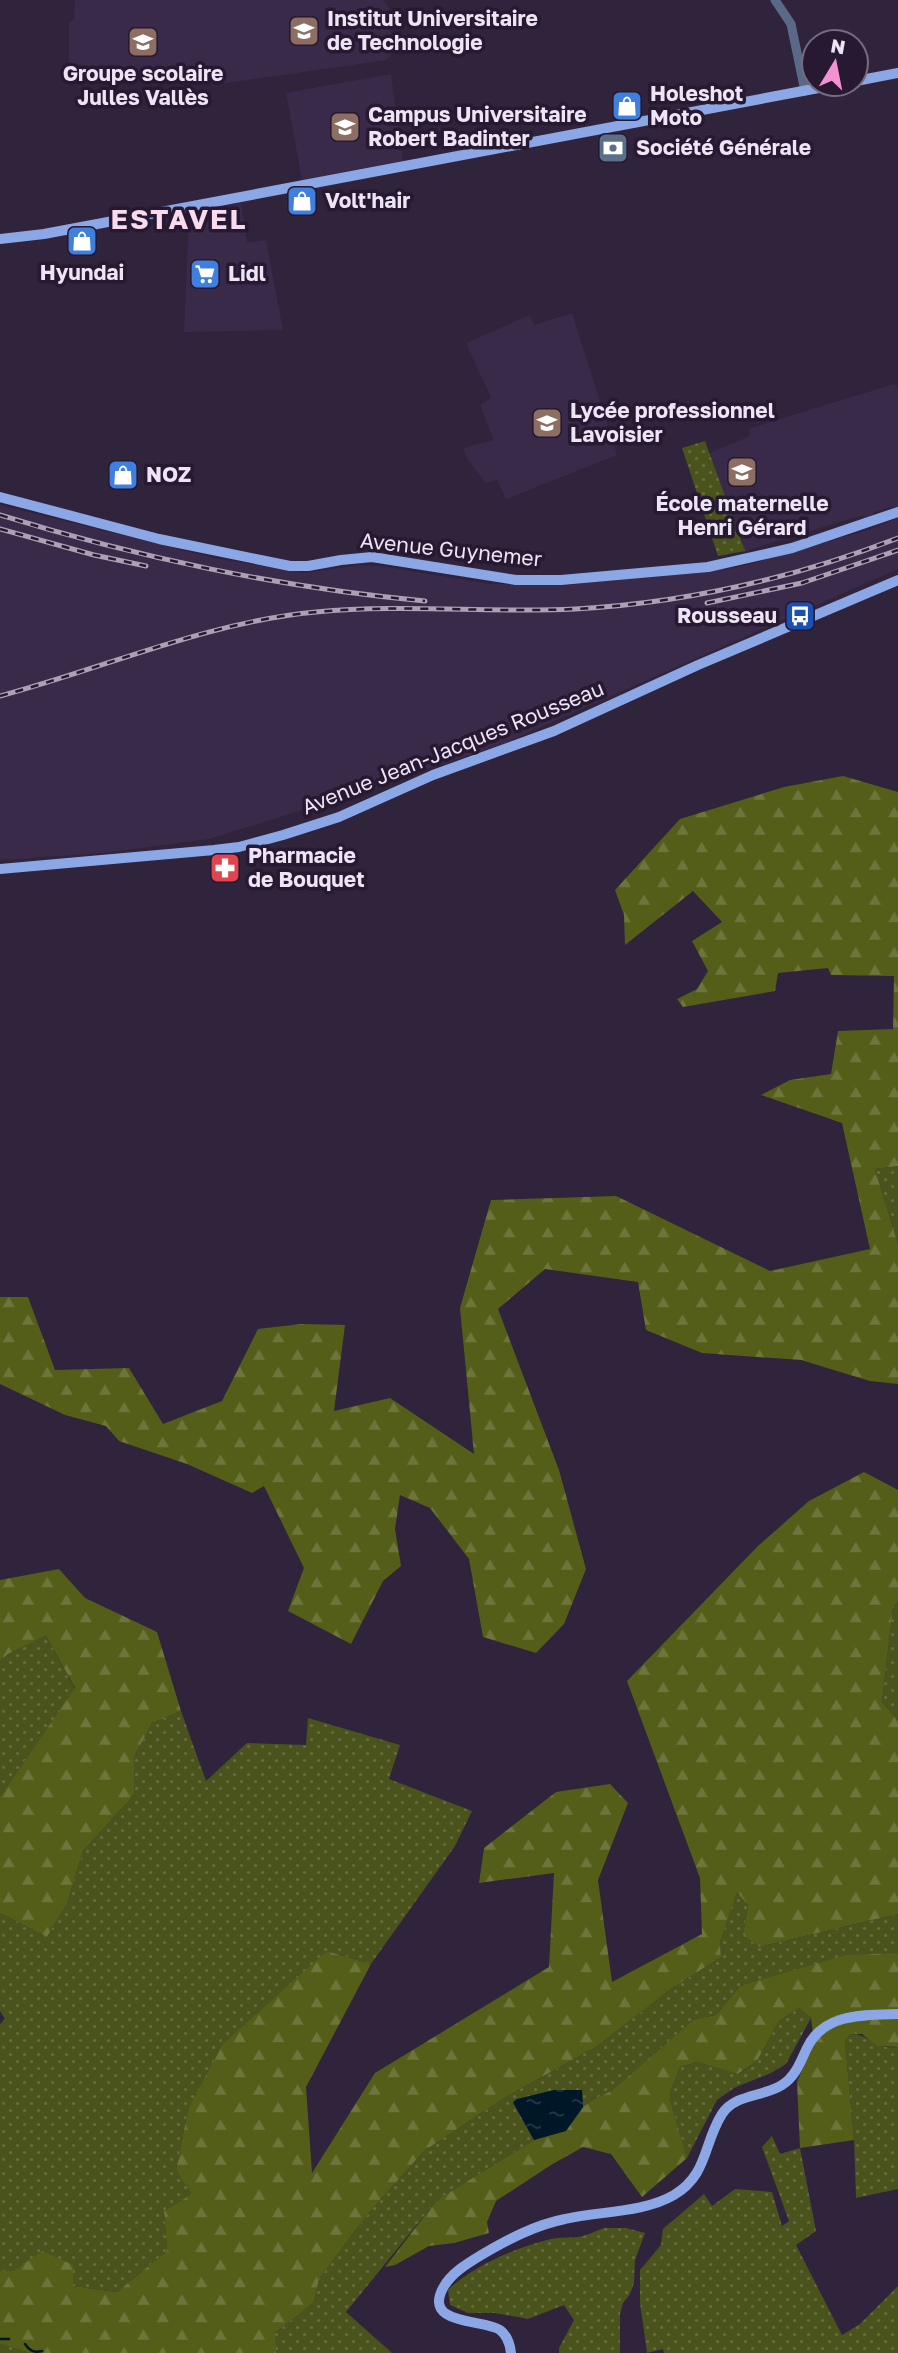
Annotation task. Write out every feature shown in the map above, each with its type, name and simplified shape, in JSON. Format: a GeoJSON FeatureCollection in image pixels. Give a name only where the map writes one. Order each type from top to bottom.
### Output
{"type":"FeatureCollection","features":[{"type":"Feature","properties":{"kind":"main road"},"geometry":{"type":"LineString","coordinates":[[870,78],[898,73]]}},
{"type":"Feature","properties":{"kind":"main road"},"geometry":{"type":"LineString","coordinates":[[0,239],[44,234],[800,92]]}},
{"type":"Feature","properties":{"kind":"main road"},"geometry":{"type":"LineString","coordinates":[[0,247],[31,241],[44,234]]}},
{"type":"Feature","properties":{"kind":"main road","name":"Avenue Guynemer"},"geometry":{"type":"LineString","coordinates":[[0,498],[159,539],[290,566],[372,557],[516,580],[561,580],[708,567],[792,548],[898,512]]}},
{"type":"Feature","properties":{"kind":"main road","name":"Avenue Jean-Jacques Rousseau"},"geometry":{"type":"LineString","coordinates":[[0,869],[239,847],[313,827],[433,775],[554,731],[668,678],[898,580]]}},
{"type":"Feature","properties":{"kind":"main road"},"geometry":{"type":"LineString","coordinates":[[511,2353],[508,2339],[497,2328],[455,2319],[443,2311],[441,2291],[457,2272],[504,2243],[544,2224],[643,2206],[674,2195],[686,2186],[698,2171],[726,2109],[738,2101],[786,2083],[819,2030],[836,2020],[853,2016],[898,2014]]}},
{"type":"Feature","properties":{"kind":"street"},"geometry":{"type":"LineString","coordinates":[[775,0],[791,24],[800,67]]}},
{"type":"Feature","properties":{"kind":"shaded area"},"geometry":{"type":"Polygon","coordinates":[[[75,0],[382,0],[389,7],[393,51],[387,60],[226,83],[148,82],[144,75],[131,74],[127,81],[77,80],[69,72],[69,23],[74,19],[75,0]]]}},
{"type":"Feature","properties":{"kind":"shaded area","name":"Campus Universitaire Robert Badinter"},"geometry":{"type":"Polygon","coordinates":[[[391,74],[403,161],[302,180],[286,93],[391,74]]]}},
{"type":"Feature","properties":{"kind":"shaded area"},"geometry":{"type":"Polygon","coordinates":[[[241,203],[247,243],[266,240],[283,330],[184,332],[189,217],[241,203]]]}},
{"type":"Feature","properties":{"kind":"shaded area","name":"Lycée professionnel Lavoisier"},"geometry":{"type":"Polygon","coordinates":[[[572,313],[617,455],[506,499],[497,480],[486,483],[468,460],[463,448],[494,440],[480,405],[491,398],[466,343],[530,315],[534,325],[572,313]]]}},
{"type":"Feature","properties":{"kind":"shaded area"},"geometry":{"type":"Polygon","coordinates":[[[894,384],[898,388],[898,507],[890,507],[874,512],[872,516],[864,519],[863,515],[745,551],[709,453],[750,436],[749,429],[754,427],[894,384]]]}},
{"type":"Feature","properties":{"kind":"shaded area"},"geometry":{"type":"Polygon","coordinates":[[[0,505],[214,558],[305,573],[361,565],[381,566],[490,584],[569,585],[736,568],[865,531],[898,518],[898,569],[503,744],[274,819],[209,839],[103,853],[0,860],[0,505]]]}},
{"type":"Feature","properties":{"kind":"green space"},"geometry":{"type":"Polygon","coordinates":[[[705,441],[745,551],[718,556],[682,448],[705,441]]]}},
{"type":"Feature","properties":{"kind":"green space"},"geometry":{"type":"Polygon","coordinates":[[[843,776],[898,792],[898,1166],[875,1169],[898,1244],[898,1384],[870,1381],[801,1360],[702,1353],[646,1330],[638,1282],[545,1269],[498,1309],[559,1470],[586,1569],[564,1624],[536,1653],[483,1637],[469,1559],[430,1508],[400,1495],[395,1529],[401,1566],[383,1581],[351,1644],[288,1611],[304,1568],[264,1486],[252,1493],[187,1464],[119,1441],[106,1426],[65,1415],[0,1384],[0,1297],[28,1297],[55,1370],[129,1368],[163,1424],[222,1401],[258,1329],[301,1324],[345,1325],[334,1411],[390,1398],[474,1454],[460,1308],[491,1200],[616,1196],[770,1271],[870,1249],[842,1123],[761,1095],[790,1080],[831,1074],[838,1031],[893,1029],[894,976],[831,975],[828,968],[778,973],[775,991],[683,1007],[677,999],[697,989],[708,971],[692,941],[722,922],[693,891],[625,945],[624,915],[615,890],[680,819],[784,787],[843,776]]]}},
{"type":"Feature","properties":{"kind":"green space"},"geometry":{"type":"Polygon","coordinates":[[[898,1166],[898,1244],[875,1169],[898,1166]]]}},
{"type":"Feature","properties":{"kind":"green space"},"geometry":{"type":"Polygon","coordinates":[[[864,1472],[898,1490],[898,1602],[893,1607],[882,1702],[898,1720],[898,1914],[759,1947],[743,1935],[748,1905],[737,1892],[720,1942],[721,1957],[671,1989],[596,2047],[504,2098],[424,2151],[367,2215],[319,2279],[314,2302],[275,2333],[276,2353],[30,2353],[0,2343],[0,2271],[14,2271],[42,2251],[73,2265],[73,2286],[117,2292],[167,2251],[164,2211],[192,2194],[176,2170],[188,2109],[223,2044],[327,1951],[371,1964],[306,2087],[312,2173],[375,2073],[549,1967],[554,1873],[479,1883],[484,1848],[556,1792],[610,1784],[628,1803],[598,1880],[612,1982],[702,1934],[700,1878],[627,1681],[758,1546],[809,1501],[864,1472]]]}},
{"type":"Feature","properties":{"kind":"green space"},"geometry":{"type":"Polygon","coordinates":[[[59,1569],[85,1598],[157,1632],[181,1711],[152,1723],[134,1757],[134,1795],[83,1851],[67,1904],[47,1937],[0,1913],[0,1797],[75,1688],[46,1636],[8,1654],[0,1661],[0,1580],[59,1569]]]}},
{"type":"Feature","properties":{"kind":"green space"},"geometry":{"type":"Polygon","coordinates":[[[898,1602],[898,1720],[882,1702],[893,1607],[898,1602]]]}},
{"type":"Feature","properties":{"kind":"green space"},"geometry":{"type":"Polygon","coordinates":[[[46,1636],[75,1689],[0,1797],[0,1661],[8,1654],[46,1636]]]}},
{"type":"Feature","properties":{"kind":"green space"},"geometry":{"type":"Polygon","coordinates":[[[181,1711],[206,1781],[247,1743],[306,1745],[308,1718],[400,1745],[389,1779],[472,1811],[455,1846],[371,1964],[327,1951],[188,2109],[176,2170],[193,2194],[164,2211],[167,2251],[117,2292],[73,2286],[14,2271],[0,2271],[0,2024],[5,2019],[0,2011],[0,1913],[47,1937],[67,1904],[83,1851],[134,1795],[134,1757],[152,1723],[181,1711]]]}},
{"type":"Feature","properties":{"kind":"green space"},"geometry":{"type":"Polygon","coordinates":[[[737,1891],[748,1905],[743,1935],[759,1947],[898,1914],[898,1953],[740,1986],[716,2015],[694,2019],[611,2091],[583,2107],[581,2090],[513,2103],[534,2140],[437,2200],[346,2312],[392,2353],[0,2353],[0,2302],[275,2333],[314,2302],[319,2279],[367,2215],[424,2151],[504,2098],[596,2047],[671,1989],[721,1957],[720,1942],[737,1891]]]}},
{"type":"Feature","properties":{"kind":"green space"},"geometry":{"type":"Polygon","coordinates":[[[898,1953],[898,2047],[877,2046],[862,2034],[850,2034],[845,2041],[854,2140],[800,2148],[797,2082],[814,2042],[811,2018],[799,2008],[779,2021],[757,2061],[738,2074],[697,2062],[680,2067],[669,2096],[687,2158],[642,2197],[611,2154],[583,2147],[496,2201],[487,2222],[489,2233],[454,2243],[429,2246],[395,2265],[385,2267],[437,2200],[534,2140],[566,2130],[583,2107],[611,2091],[694,2019],[716,2015],[740,1986],[846,1955],[898,1953]]]}},
{"type":"Feature","properties":{"kind":"green space"},"geometry":{"type":"Polygon","coordinates":[[[799,2008],[811,2018],[786,2064],[734,2088],[717,2100],[687,2158],[669,2096],[680,2067],[697,2062],[739,2074],[757,2061],[779,2021],[799,2008]]]}},
{"type":"Feature","properties":{"kind":"green space"},"geometry":{"type":"Polygon","coordinates":[[[850,2034],[863,2036],[883,2046],[898,2047],[898,2189],[856,2198],[845,2041],[850,2034]]]}},
{"type":"Feature","properties":{"kind":"green space"},"geometry":{"type":"Polygon","coordinates":[[[772,2136],[780,2154],[800,2148],[816,2231],[796,2245],[842,2335],[860,2324],[898,2286],[898,2353],[664,2353],[663,2349],[647,2353],[640,2303],[640,2270],[661,2245],[663,2229],[704,2194],[712,2206],[735,2189],[772,2192],[782,2226],[789,2221],[762,2147],[772,2136]]]}},
{"type":"Feature","properties":{"kind":"green space"},"geometry":{"type":"Polygon","coordinates":[[[604,2228],[626,2228],[645,2233],[635,2260],[634,2283],[620,2314],[620,2353],[559,2353],[574,2320],[564,2305],[528,2319],[495,2313],[468,2313],[450,2305],[448,2290],[496,2258],[554,2238],[581,2236],[604,2228]]]}},
{"type":"Feature","properties":{"kind":"water"},"geometry":{"type":"Polygon","coordinates":[[[554,2090],[582,2090],[583,2107],[566,2131],[534,2140],[513,2102],[554,2090]]]}},
{"type":"Feature","properties":{"kind":"waterway"},"geometry":{"type":"LineString","coordinates":[[0,2339],[9,2339]]}},
{"type":"Feature","properties":{"kind":"waterway"},"geometry":{"type":"LineString","coordinates":[[25,2344],[32,2351],[42,2351]]}},
{"type":"Feature","properties":{"kind":"railway"},"geometry":{"type":"LineString","coordinates":[[0,515],[103,544],[210,569],[318,588],[425,601]]}},
{"type":"Feature","properties":{"kind":"railway"},"geometry":{"type":"LineString","coordinates":[[0,529],[94,555],[146,566]]}},
{"type":"Feature","properties":{"kind":"railway"},"geometry":{"type":"LineString","coordinates":[[0,696],[156,647],[275,617],[348,610],[575,609],[658,601],[779,576],[898,538]]}},
{"type":"Feature","properties":{"kind":"railway"},"geometry":{"type":"LineString","coordinates":[[707,603],[802,583],[898,550]]}},
{"type":"Feature","properties":{"kind":"place","name":"Institut Universitaire de Technologie"},"geometry":{"type":"Point","coordinates":[304,31]}},
{"type":"Feature","properties":{"kind":"place","name":"Groupe scolaire Julles Vallès"},"geometry":{"type":"Point","coordinates":[143,42]}},
{"type":"Feature","properties":{"kind":"place","name":"Holeshot Moto"},"geometry":{"type":"Point","coordinates":[627,106]}},
{"type":"Feature","properties":{"kind":"place","name":"Campus Universitaire Robert Badinter"},"geometry":{"type":"Point","coordinates":[345,127]}},
{"type":"Feature","properties":{"kind":"place","name":"Société Générale"},"geometry":{"type":"Point","coordinates":[613,148]}},
{"type":"Feature","properties":{"kind":"place","name":"Volt'hair"},"geometry":{"type":"Point","coordinates":[302,201]}},
{"type":"Feature","properties":{"kind":"place","name":"Hyundai"},"geometry":{"type":"Point","coordinates":[82,241]}},
{"type":"Feature","properties":{"kind":"place","name":"Lidl"},"geometry":{"type":"Point","coordinates":[205,274]}},
{"type":"Feature","properties":{"kind":"place","name":"Lycée professionnel Lavoisier"},"geometry":{"type":"Point","coordinates":[547,423]}},
{"type":"Feature","properties":{"kind":"place","name":"École maternelle Henri Gérard"},"geometry":{"type":"Point","coordinates":[742,472]}},
{"type":"Feature","properties":{"kind":"place","name":"NOZ"},"geometry":{"type":"Point","coordinates":[123,475]}},
{"type":"Feature","properties":{"kind":"place","name":"Rousseau"},"geometry":{"type":"Point","coordinates":[800,616]}},
{"type":"Feature","properties":{"kind":"place","name":"Pharmacie de Bouquet"},"geometry":{"type":"Point","coordinates":[225,868]}},
{"type":"Feature","properties":{"kind":"district","name":"ESTAVEL"},"geometry":{"type":"Point","coordinates":[179,219]}}]}
